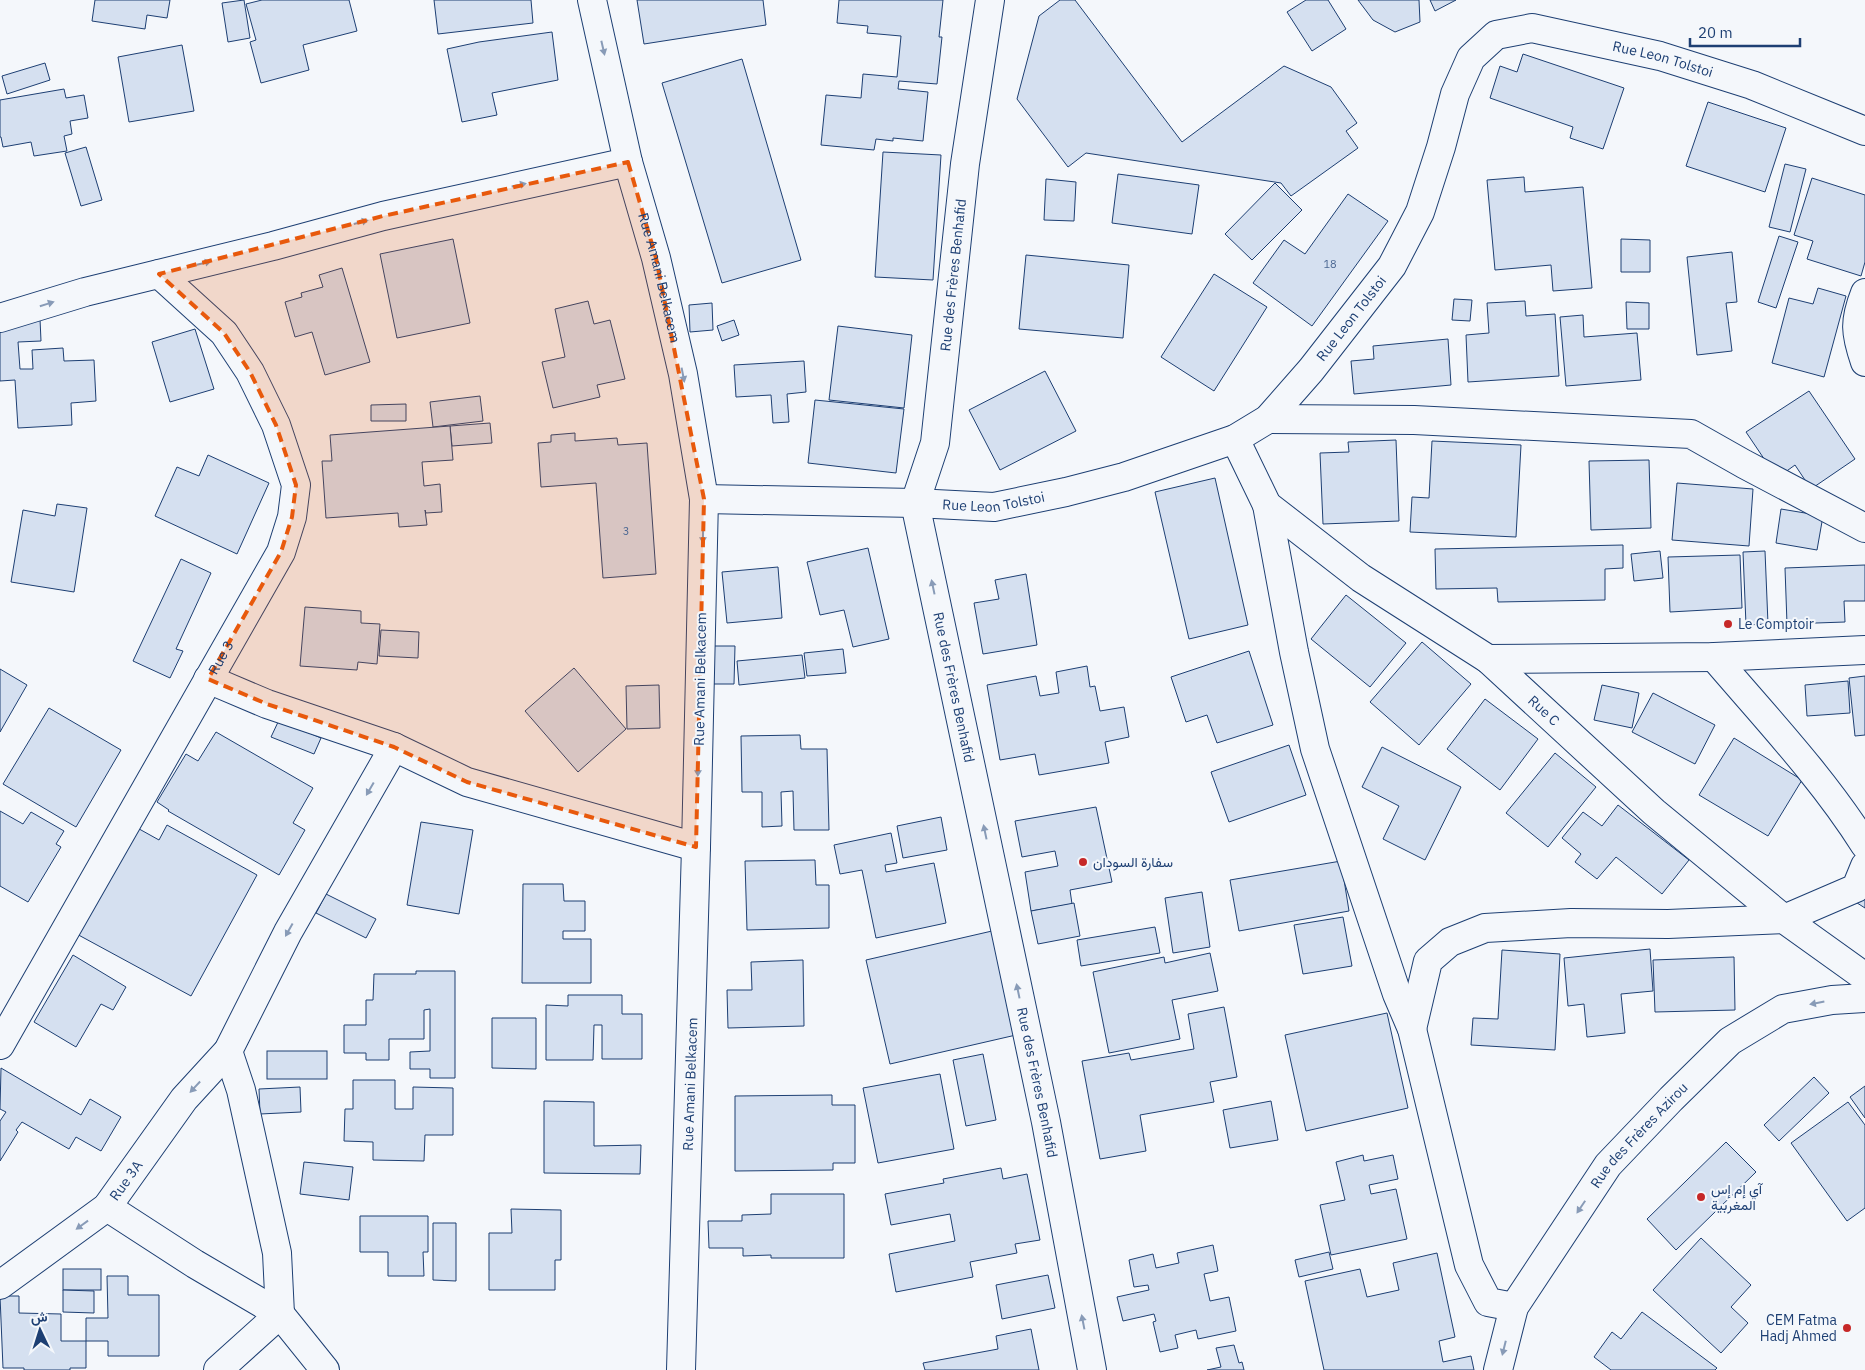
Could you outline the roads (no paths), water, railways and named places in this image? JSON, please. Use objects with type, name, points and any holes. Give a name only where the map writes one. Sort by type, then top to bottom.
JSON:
[{"type":"street","name":"Rue Amani Belkacem","points":[[592,0],[628,162],[656,258],[683,374],[704,499],[681,1370]]},
{"type":"street","name":"Rue des Frères Benhafid","points":[[990,0],[965,164],[935,443],[915,503],[1046,1122],[1092,1370]]},
{"type":"street","name":"Rue Leon Tolstoi","points":[[704,499],[915,503],[994,507],[1066,492],[1124,477],[1235,439],[1268,418],[1311,370],[1392,266],[1420,212],[1441,148],[1455,94],[1471,58],[1496,36],[1532,28],[1660,56],[1752,85],[1865,131]]},
{"type":"street","points":[[0,318],[85,292],[383,216],[628,162]]},
{"type":"street","name":"Rue 3","points":[[0,1045],[281,552],[292,517],[296,485],[276,425],[250,372],[224,333],[159,274]]},
{"type":"street","points":[[1865,293],[1858,313],[1858,340],[1865,362]]},
{"type":"street","points":[[1268,418],[1414,420],[1691,434],[1865,528]]},
{"type":"street","name":"Rue C","points":[[1235,439],[1268,505],[1361,578],[1488,659],[1654,812],[1784,919],[1865,977]]},
{"type":"street","points":[[1268,505],[1294,652],[1316,749],[1397,994],[1412,1029],[1469,1265],[1488,1302],[1514,1307]]},
{"type":"street","points":[[1488,659],[1714,657],[1865,650]]},
{"type":"street","points":[[1714,657],[1810,770],[1847,817],[1865,845]]},
{"type":"street","points":[[208,679],[267,704],[394,747],[467,782],[696,847]]},
{"type":"street","name":"Rue 3A","points":[[0,1284],[107,1206],[184,1098],[228,1052],[288,932],[394,747]]},
{"type":"street","points":[[1412,1029],[1428,962],[1450,942],[1485,928],[1570,923],[1668,924],[1784,919],[1856,888],[1865,866]]},
{"type":"street","name":"Rue des Frères Azirou","points":[[1498,1370],[1514,1307],[1608,1165],[1730,1040],[1783,1009],[1832,1000],[1865,998]]},
{"type":"street","points":[[228,1052],[241,1090],[277,1253],[280,1314]]},
{"type":"street","points":[[107,1206],[195,1264],[280,1314],[325,1370]]},
{"type":"street","points":[[218,1370],[280,1314]]},
{"type":"place","name":"Le Comptoir","points":[[1728,624]]},
{"type":"place","name":"سفارة السودان","points":[[1083,862]]},
{"type":"place","name":"آي إم إس المغربية","points":[[1701,1197]]},
{"type":"place","name":"CEM Fatma Hadj Ahmed","points":[[1847,1328]]}]
